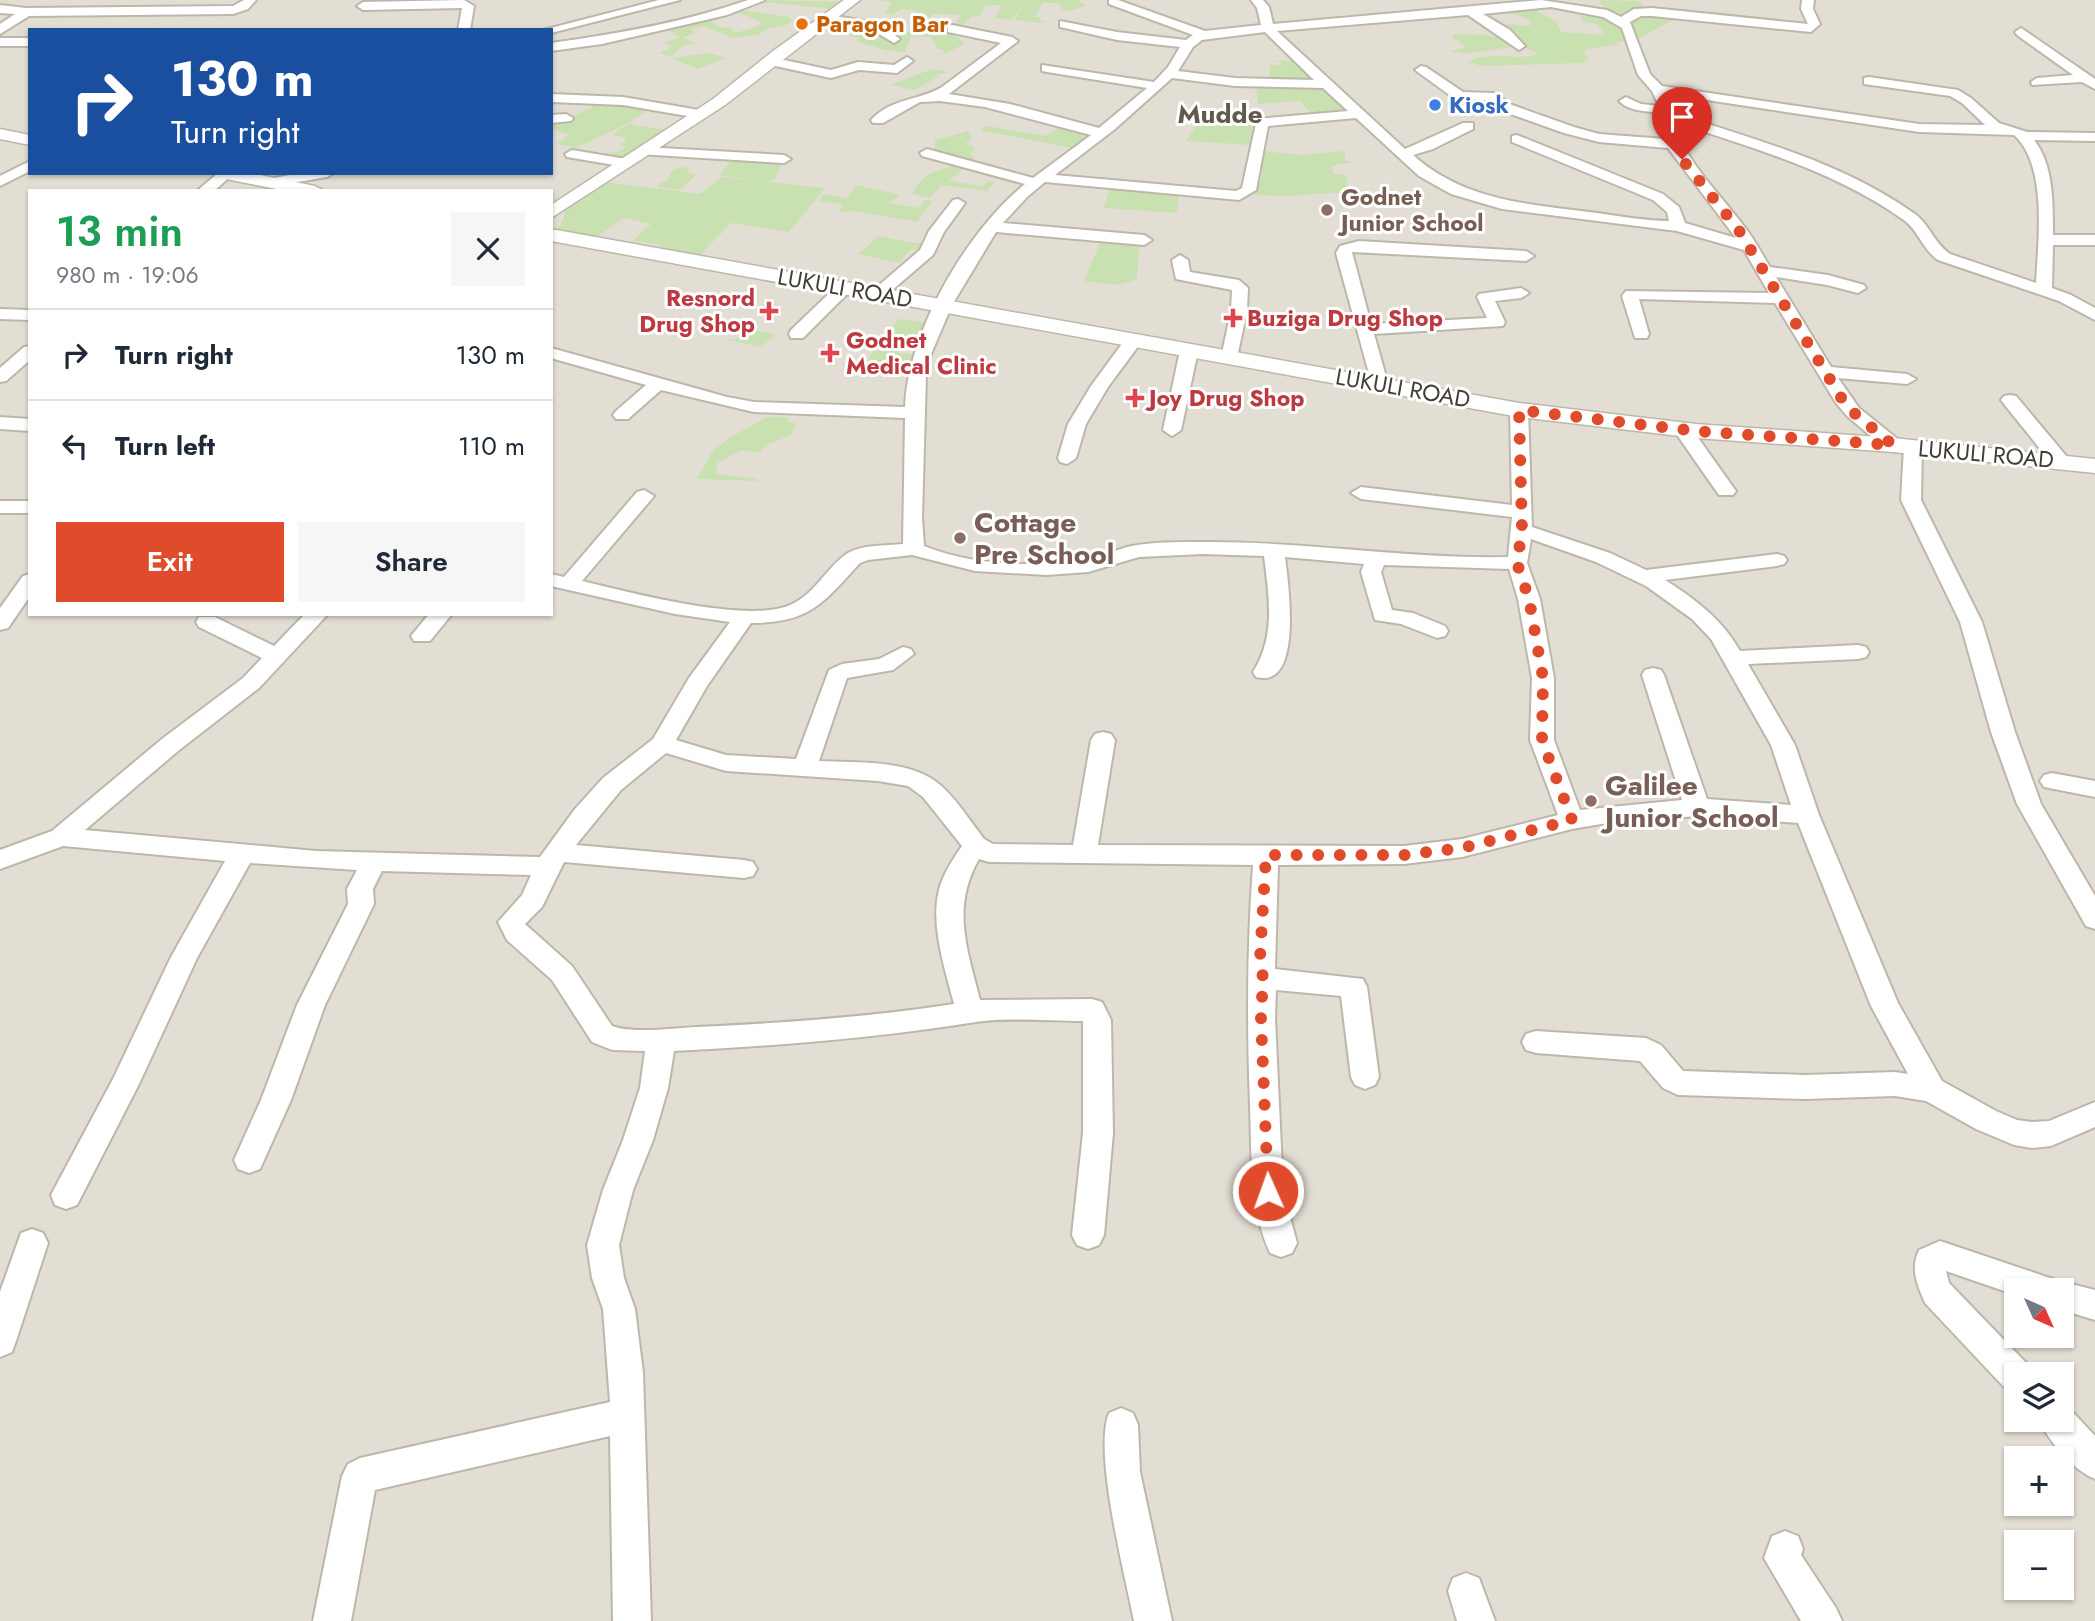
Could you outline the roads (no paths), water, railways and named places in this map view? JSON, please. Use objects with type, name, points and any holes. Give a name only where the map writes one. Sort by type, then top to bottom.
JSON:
[{"type":"street","points":[[0,9],[26,12],[233,10],[244,7],[250,0]]},
{"type":"street","points":[[553,29],[674,0]]},
{"type":"street","points":[[553,47],[602,40],[727,11],[759,0]]},
{"type":"street","points":[[553,212],[699,114],[853,0]]},
{"type":"street","points":[[1257,0],[1263,7],[1268,28],[1324,84],[1437,182],[1479,200],[1678,226],[1750,247]]},
{"type":"street","points":[[1622,22],[1643,11],[1811,28],[1814,24],[1807,9],[1808,0]]},
{"type":"street","points":[[363,6],[466,2],[464,28]]},
{"type":"street","points":[[1113,2],[1204,35]]},
{"type":"street","points":[[915,549],[912,536],[915,464],[913,413],[922,351],[944,306],[992,227],[1020,195],[1156,86],[1169,74],[1196,38],[1364,19],[1474,13],[1549,2],[1607,14],[1630,29],[1644,75],[1658,89],[1674,115],[1670,130],[1673,144],[1750,247],[1825,372],[1853,412],[1903,446],[1911,500],[1971,622],[2003,732],[2029,804],[2095,919]]},
{"type":"street","points":[[0,30],[26,12]]},
{"type":"street","points":[[1474,13],[1506,33],[1519,46]]},
{"type":"street","points":[[829,19],[874,26],[894,39]]},
{"type":"street","points":[[1064,24],[1117,36],[1190,44]]},
{"type":"street","points":[[936,96],[959,82],[982,61],[1012,41],[952,29]]},
{"type":"street","points":[[2021,32],[2089,81]]},
{"type":"street","points":[[0,42],[28,42]]},
{"type":"street","points":[[770,61],[831,74],[858,65],[897,69],[907,61]]},
{"type":"street","points":[[801,68],[826,61]]},
{"type":"street","points":[[1047,68],[1156,86]]},
{"type":"street","points":[[1421,70],[1463,97],[1488,96],[1507,108],[1569,130],[1600,138],[1673,144]]},
{"type":"street","points":[[1169,74],[1253,83],[1324,84]]},
{"type":"street","points":[[2034,79],[2089,81]]},
{"type":"street","points":[[1869,81],[1939,90],[1962,96],[2000,129]]},
{"type":"street","points":[[1658,89],[1919,128],[2000,129],[2018,132],[2024,136],[2041,170],[2046,200],[2044,291]]},
{"type":"street","points":[[878,120],[910,101],[936,96],[994,105],[1100,133]]},
{"type":"street","points":[[553,98],[623,101],[699,114]]},
{"type":"street","points":[[1629,107],[1674,115],[1833,172],[1867,188],[1913,219],[1935,251],[1944,257],[2044,291],[2083,306],[2095,315]]},
{"type":"street","points":[[927,153],[1040,181],[1239,196],[1249,190],[1262,122],[1357,114]]},
{"type":"street","points":[[553,119],[566,118]]},
{"type":"street","points":[[1403,154],[1428,146],[1468,126]]},
{"type":"street","points":[[0,134],[28,140]]},
{"type":"street","points":[[2024,136],[2095,137]]},
{"type":"street","points":[[1517,139],[1658,197],[1674,210],[1678,226]]},
{"type":"street","points":[[643,151],[784,159]]},
{"type":"street","points":[[572,154],[626,163]]},
{"type":"street","points":[[0,182],[28,166]]},
{"type":"street","points":[[207,189],[231,175]]},
{"type":"street","points":[[238,175],[306,189]]},
{"type":"street","points":[[274,182],[315,175]]},
{"type":"street","points":[[1867,188],[1882,181]]},
{"type":"street","points":[[877,295],[927,252],[937,231],[958,203]]},
{"type":"street","points":[[992,227],[1144,240]]},
{"type":"street","name":"LUKULI ROAD","points":[[553,235],[1519,410],[1682,429],[1903,446],[2095,466]]},
{"type":"street","points":[[2045,240],[2095,240]]},
{"type":"street","points":[[1378,384],[1344,253],[1349,247],[1526,256]]},
{"type":"street","points":[[1180,260],[1182,276],[1233,283],[1240,288],[1240,311],[1230,358]]},
{"type":"street","points":[[1765,271],[1828,280],[1858,288]]},
{"type":"street","points":[[797,334],[843,289]]},
{"type":"street","points":[[1364,330],[1497,322],[1485,297],[1521,293]]},
{"type":"street","points":[[1641,334],[1630,296],[1632,294],[1783,298]]},
{"type":"street","points":[[0,314],[28,316]]},
{"type":"street","points":[[1067,458],[1077,424],[1100,386],[1133,341]]},
{"type":"street","points":[[1172,430],[1189,351]]},
{"type":"street","points":[[0,377],[28,353]]},
{"type":"street","points":[[553,354],[725,402],[754,407],[913,413]]},
{"type":"street","points":[[1825,372],[1907,379]]},
{"type":"street","points":[[622,415],[657,383]]},
{"type":"street","points":[[2010,400],[2060,461]]},
{"type":"street","points":[[1519,410],[1522,521],[1517,563],[1529,599],[1543,678],[1542,740],[1572,820]]},
{"type":"street","points":[[0,422],[28,425]]},
{"type":"street","points":[[1682,429],[1726,491]]},
{"type":"street","points":[[1361,493],[1522,521],[1645,576],[1678,596],[1708,621],[1735,658],[1783,745],[1807,815],[1885,1006],[1932,1090]]},
{"type":"street","points":[[560,582],[644,496]]},
{"type":"street","points":[[0,507],[28,507]]},
{"type":"street","points":[[560,582],[744,618],[777,617],[801,608],[853,559],[863,554],[915,549],[934,558],[958,562],[1044,568],[1092,565],[1127,553],[1171,549],[1274,550],[1410,563],[1517,563]]},
{"type":"street","points":[[1264,672],[1274,664],[1279,636],[1274,550]]},
{"type":"street","points":[[1376,560],[1371,572],[1383,615],[1405,618],[1437,631]]},
{"type":"street","points":[[1645,576],[1777,560]]},
{"type":"street","points":[[0,623],[28,583]]},
{"type":"street","points":[[0,860],[61,837],[170,745],[251,683],[315,616]]},
{"type":"street","points":[[422,636],[439,616]]},
{"type":"street","points":[[744,618],[697,684],[662,744],[612,784],[584,815],[552,859],[533,900],[511,922],[512,928],[562,973],[602,1034],[612,1039],[661,1040],[776,1035],[896,1024],[970,1013],[1087,1009],[1097,1015],[1098,1133],[1088,1235]]},
{"type":"street","points":[[207,622],[276,656]]},
{"type":"street","points":[[1735,658],[1858,652]]},
{"type":"street","points":[[806,767],[837,675],[842,671],[885,665],[904,654]]},
{"type":"street","points":[[1653,675],[1697,807]]},
{"type":"street","points":[[1084,856],[1103,740]]},
{"type":"street","points":[[662,744],[726,763],[878,773],[920,781],[932,791],[975,845],[989,853],[1084,856],[1404,855],[1462,848],[1572,820],[1697,807],[1807,815]]},
{"type":"street","points":[[2052,781],[2095,789]]},
{"type":"street","points":[[61,837],[242,854],[373,862],[552,859],[744,869]]},
{"type":"street","points":[[970,1013],[956,957],[950,904],[951,890],[975,845]]},
{"type":"street","points":[[66,1195],[125,1084],[184,957],[242,854]]},
{"type":"street","points":[[1266,855],[1260,958],[1263,978],[1261,1018],[1268,1191],[1281,1243]]},
{"type":"street","points":[[249,1160],[276,1100],[312,1005],[361,904],[360,889],[373,862]]},
{"type":"street","points":[[1263,978],[1353,987],[1365,1077]]},
{"type":"street","points":[[632,1621],[626,1373],[619,1309],[608,1278],[603,1245],[618,1190],[638,1140],[654,1088],[661,1040]]},
{"type":"street","points":[[1536,1042],[1646,1050],[1658,1059],[1668,1077],[1678,1083],[1805,1087],[1895,1084],[1932,1090],[1986,1120],[2014,1132],[2032,1135],[2052,1133],[2095,1114]]},
{"type":"street","points":[[0,1341],[32,1243]]},
{"type":"street","points":[[2004,1363],[1936,1292],[1930,1274],[1930,1260],[1940,1255],[2010,1278]]},
{"type":"street","points":[[2074,1299],[2095,1305]]},
{"type":"street","points":[[332,1621],[360,1476],[626,1415]]},
{"type":"street","points":[[1121,1425],[1123,1472],[1153,1621]]},
{"type":"street","points":[[2068,1432],[2095,1462]]},
{"type":"street","points":[[1785,1549],[1782,1558],[1823,1621]]},
{"type":"place","name":"Paragon Bar","points":[[802,24]]},
{"type":"place","name":"Kiosk","points":[[1435,105]]},
{"type":"place","name":"Godnet Junior School","points":[[1327,210]]},
{"type":"place","name":"Resnord Drug Shop","points":[[769,311]]},
{"type":"place","name":"Buziga Drug Shop","points":[[1233,318]]},
{"type":"place","name":"Godnet Medical Clinic","points":[[830,353]]},
{"type":"place","name":"Joy Drug Shop","points":[[1135,398]]},
{"type":"place","name":"Cottage Pre School","points":[[960,538]]},
{"type":"place","name":"Galilee Junior School","points":[[1591,801]]},
{"type":"district","name":"Mudde","points":[[1220,114]]}]
